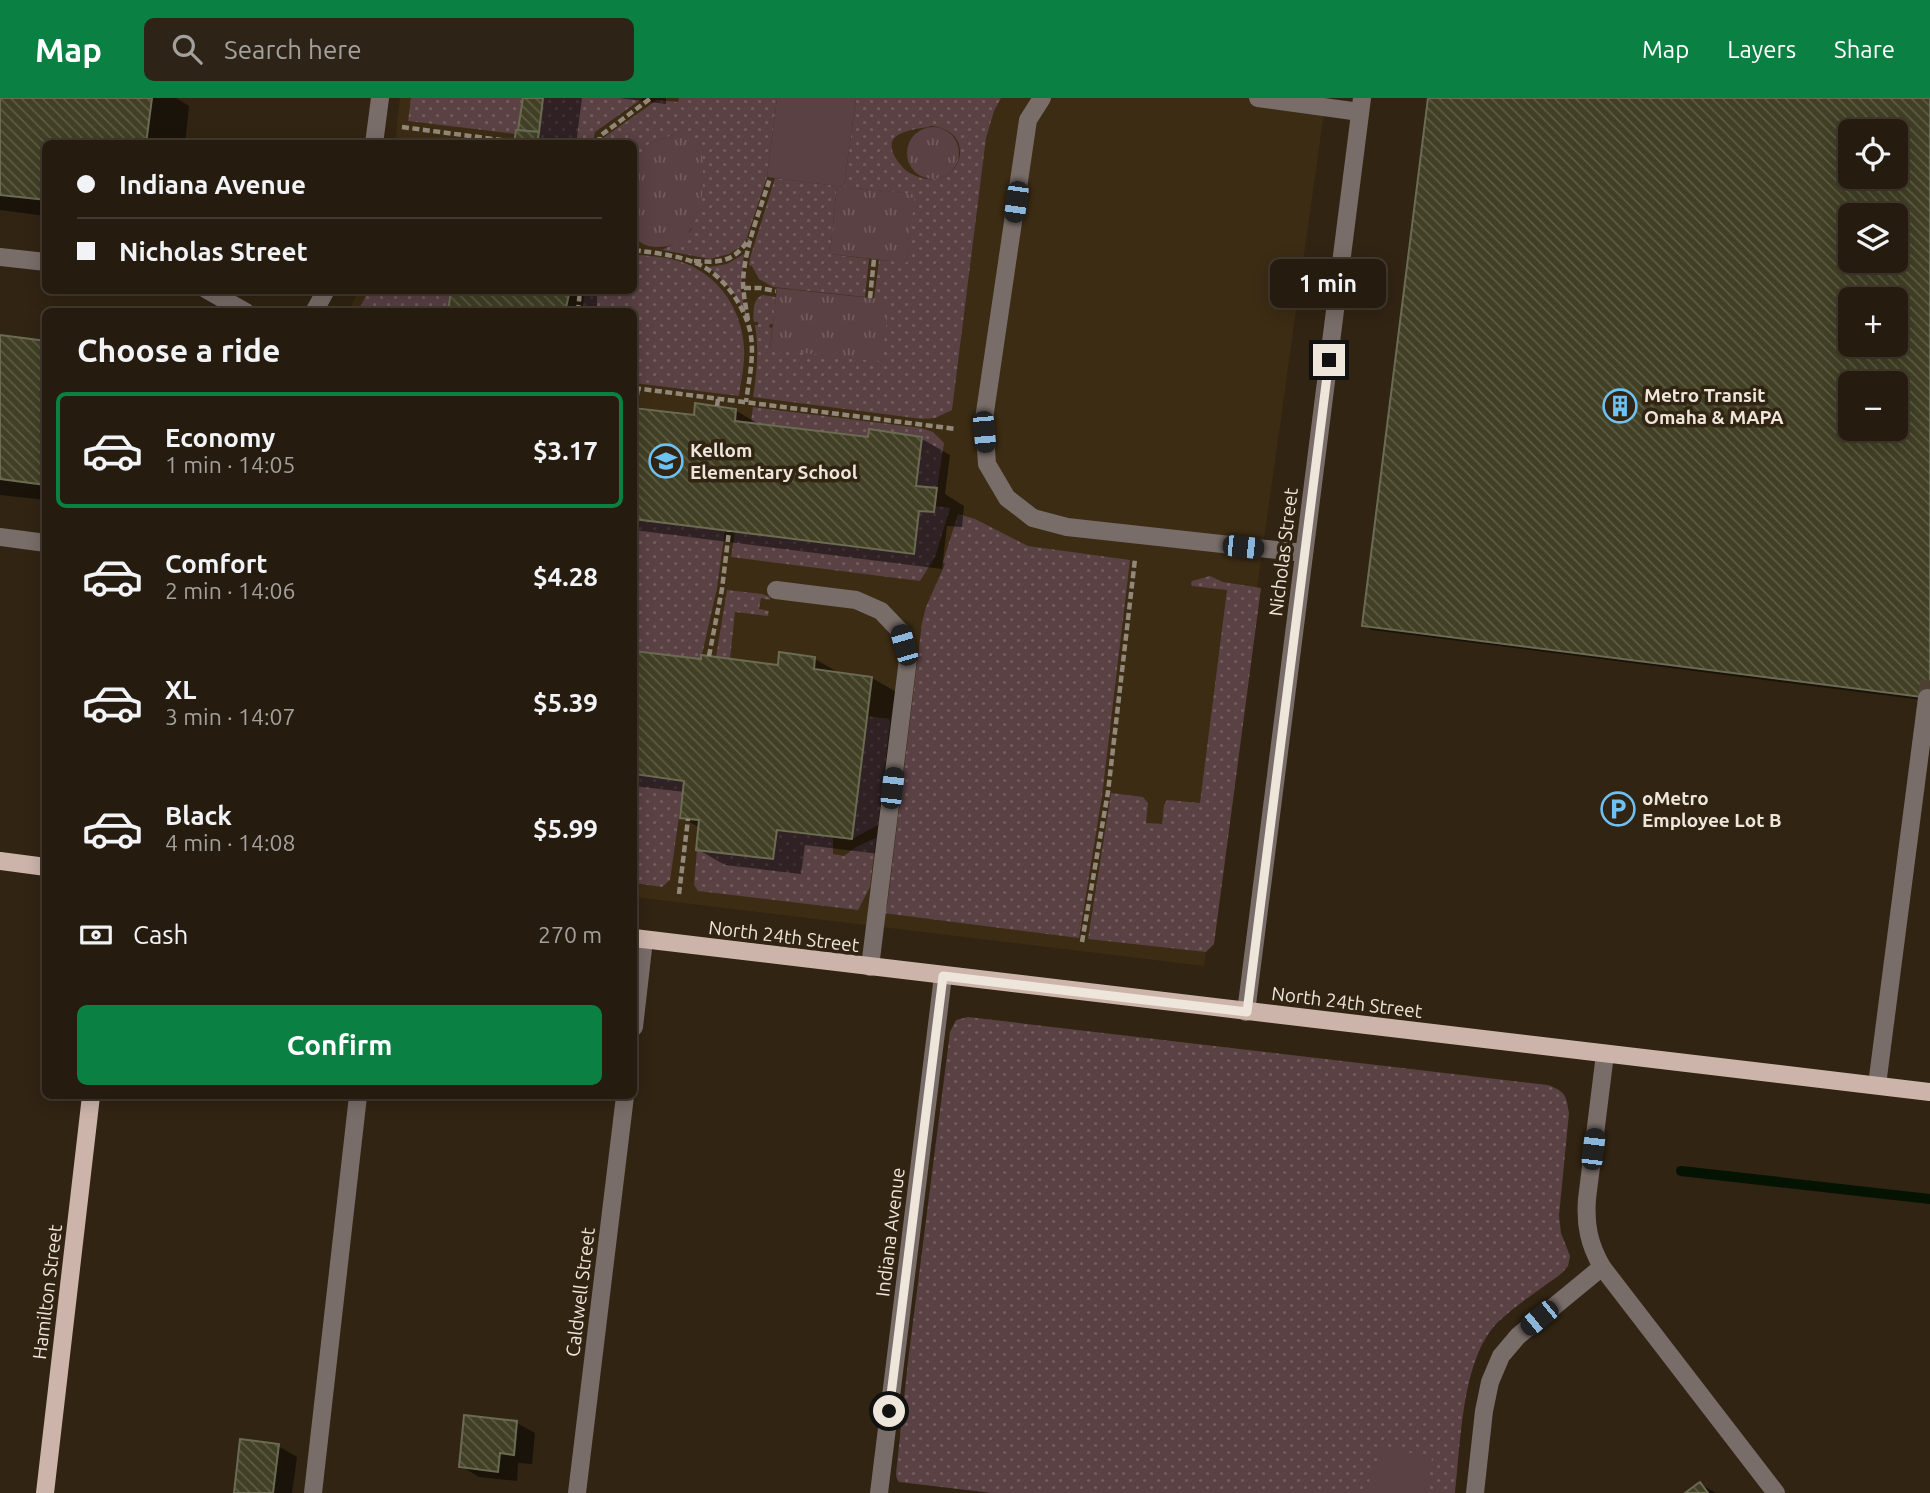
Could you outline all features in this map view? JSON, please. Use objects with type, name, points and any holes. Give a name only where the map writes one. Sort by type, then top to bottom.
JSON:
[{"type":"main road","points":[[0,861],[42,866]]},
{"type":"main road","name":"North 24th Street","points":[[639,939],[1930,1092]]},
{"type":"main road","name":"Hamilton Street","points":[[45,1493],[91,1099]]},
{"type":"street","points":[[375,140],[380,98]]},
{"type":"street","points":[[1042,98],[1028,120],[984,419],[987,464],[1007,498],[1033,518],[1067,527],[1304,554]]},
{"type":"street","points":[[1258,98],[1361,105]]},
{"type":"street","name":"Nicholas Street","points":[[1247,1012],[1361,105]]},
{"type":"street","points":[[0,257],[42,262]]},
{"type":"street","points":[[214,294],[239,308]]},
{"type":"street","points":[[0,537],[42,542]]},
{"type":"street","points":[[776,590],[856,600],[881,611],[900,631],[908,659],[870,967]]},
{"type":"street","points":[[1877,1085],[1925,765],[1927,698]]},
{"type":"street","points":[[637,974],[639,939]]},
{"type":"street","name":"Indiana Avenue","points":[[879,1493],[943,976]]},
{"type":"street","points":[[1605,1054],[1587,1199],[1586,1222],[1591,1245],[1602,1267],[1776,1493]]},
{"type":"street","points":[[313,1493],[358,1099]]},
{"type":"street","name":"Caldwell Street","points":[[577,1493],[625,1099]]},
{"type":"street","points":[[1475,1493],[1484,1411],[1490,1382],[1501,1356],[1518,1336],[1602,1267]]},
{"type":"path","points":[[600,140],[600,136],[651,98]]},
{"type":"path","points":[[401,127],[500,140]]},
{"type":"path","points":[[746,402],[751,364],[744,288],[747,258],[771,178]]},
{"type":"path","points":[[637,251],[714,262],[728,259],[740,252],[752,235]]},
{"type":"path","points":[[870,298],[874,259]]},
{"type":"path","points":[[689,260],[701,265],[729,289],[740,306],[749,330]]},
{"type":"path","points":[[744,288],[776,292]]},
{"type":"path","points":[[637,388],[956,429]]},
{"type":"path","points":[[717,406],[718,399]]},
{"type":"path","points":[[709,656],[722,589],[729,531]]},
{"type":"path","points":[[1083,942],[1108,792],[1136,556]]},
{"type":"path","points":[[679,894],[688,819]]},
{"type":"shaded area","points":[[400,98],[1326,98],[1204,966],[637,897],[637,308],[350,308],[357,294],[637,294],[637,140],[395,140]]},
{"type":"green space","points":[[411,98],[523,98],[516,134],[408,121]]},
{"type":"green space","points":[[543,98],[643,98],[595,132],[594,140],[538,138]]},
{"type":"green space","points":[[679,98],[777,98],[767,177],[746,240],[729,254],[710,259],[662,250],[691,230],[703,181],[700,146],[676,134],[650,143],[637,160],[637,140],[603,140],[657,100],[678,102]]},
{"type":"green space","points":[[777,98],[856,98],[844,187],[767,177]]},
{"type":"green space","points":[[856,98],[1001,98],[986,138],[952,410],[935,418],[922,419],[753,397],[757,361],[755,325],[758,325],[758,322],[754,322],[754,311],[759,297],[776,297],[773,324],[769,327],[772,328],[770,349],[889,301],[874,299],[879,260],[907,262],[914,194],[844,187]],"holes":[[[932,126],[948,131],[957,140],[960,151],[952,172],[941,178],[927,179],[910,173],[895,157],[892,141],[902,133]]]},
{"type":"green space","points":[[933,127],[952,134],[959,153],[952,172],[933,179],[914,172],[907,153],[914,134]]},
{"type":"green space","points":[[676,134],[687,136],[697,141],[703,160],[702,197],[695,221],[681,240],[658,247],[648,246],[637,239],[637,158],[650,143]]},
{"type":"green space","points":[[775,178],[837,186],[830,254],[869,259],[865,297],[773,287],[759,279],[749,265],[750,258]]},
{"type":"green space","points":[[837,186],[915,194],[907,263],[830,254]]},
{"type":"green space","points":[[637,254],[666,258],[700,271],[722,291],[738,317],[744,348],[739,396],[637,383],[637,308],[582,308],[585,294],[637,294]]},
{"type":"green space","points":[[744,254],[741,291],[746,314],[732,290],[709,267],[727,264]]},
{"type":"green space","points":[[777,288],[889,300],[882,362],[770,349]]},
{"type":"green space","points":[[367,294],[451,294],[448,308],[360,308]]},
{"type":"green space","points":[[753,407],[921,428],[933,432],[944,443],[937,488],[916,486],[922,437],[869,430],[868,437],[751,423]]},
{"type":"green space","points":[[935,506],[950,508],[935,557],[920,581],[731,557],[735,532],[914,554],[919,511],[934,512]]},
{"type":"green space","points":[[958,514],[975,519],[1028,546],[1130,560],[1102,796],[1079,938],[883,913],[887,907],[922,623],[945,564],[943,562]]},
{"type":"green space","points":[[637,519],[725,530],[717,588],[701,659],[637,651]]},
{"type":"green space","points":[[1210,576],[1223,582],[1261,588],[1214,944],[1206,952],[1088,939],[1111,793],[1143,797],[1148,803],[1146,823],[1162,824],[1167,800],[1200,803],[1227,590],[1191,584],[1192,581]]},
{"type":"green space","points":[[727,590],[770,597],[770,600],[761,598],[759,609],[769,611],[768,616],[735,612],[730,659],[716,657]]},
{"type":"green space","points":[[867,716],[889,719],[890,722],[878,825],[848,841]]},
{"type":"green space","points":[[637,774],[684,781],[670,880],[662,887],[637,883]]},
{"type":"green space","points":[[777,830],[833,837],[833,854],[844,856],[876,838],[870,887],[858,910],[698,891],[694,885],[697,850],[773,859]]},
{"type":"green space","points":[[968,1017],[1548,1085],[1562,1092],[1569,1113],[1559,1216],[1561,1233],[1570,1256],[1568,1266],[1505,1315],[1486,1338],[1477,1357],[1465,1403],[1455,1493],[992,1493],[899,1482],[896,1474],[908,1361],[950,1032],[956,1020]]},
{"type":"green space","points":[[1382,1448],[1432,1457],[1426,1493],[1376,1493],[1368,1489],[1371,1472],[1378,1472]]},
{"type":"building","points":[[0,98],[152,98],[147,140],[42,140],[42,200],[0,195]]},
{"type":"building","points":[[523,98],[543,98],[539,132],[518,130]]},
{"type":"building","name":"Metro Transit Omaha & MAPA","points":[[1428,98],[1930,98],[1930,698],[1362,626]]},
{"type":"building","points":[[516,130],[539,132],[538,140],[515,140]]},
{"type":"building","points":[[450,294],[569,294],[566,308],[449,308]]},
{"type":"building","points":[[0,335],[42,340],[42,484],[0,479]]},
{"type":"building","points":[[695,403],[736,409],[735,421],[868,437],[869,429],[922,437],[916,486],[937,488],[934,512],[919,511],[914,554],[637,519],[637,408],[694,415]]},
{"type":"building","points":[[637,651],[701,659],[701,655],[778,665],[779,652],[815,657],[814,669],[872,677],[852,839],[777,830],[773,859],[696,850],[699,820],[680,818],[684,781],[637,774]]},
{"type":"building","points":[[464,1415],[517,1421],[514,1455],[500,1453],[498,1472],[459,1467]]},
{"type":"building","points":[[240,1439],[279,1444],[273,1493],[234,1493]]},
{"type":"building","points":[[1700,1482],[1708,1493],[1685,1493],[1697,1484]]},
{"type":"waterway","points":[[1681,1171],[1930,1199]]},
{"type":"tunnel","points":[[1927,698],[1930,676]]},
{"type":"place","name":"Metro Transit Omaha & MAPA","points":[[1620,406]]},
{"type":"place","name":"Kellom Elementary School","points":[[666,461]]},
{"type":"place","name":"oMetro Employee Lot B","points":[[1618,809]]},
{"type":"route","points":[[889,1411],[943,976],[1247,1012],[1329,360]]}]
